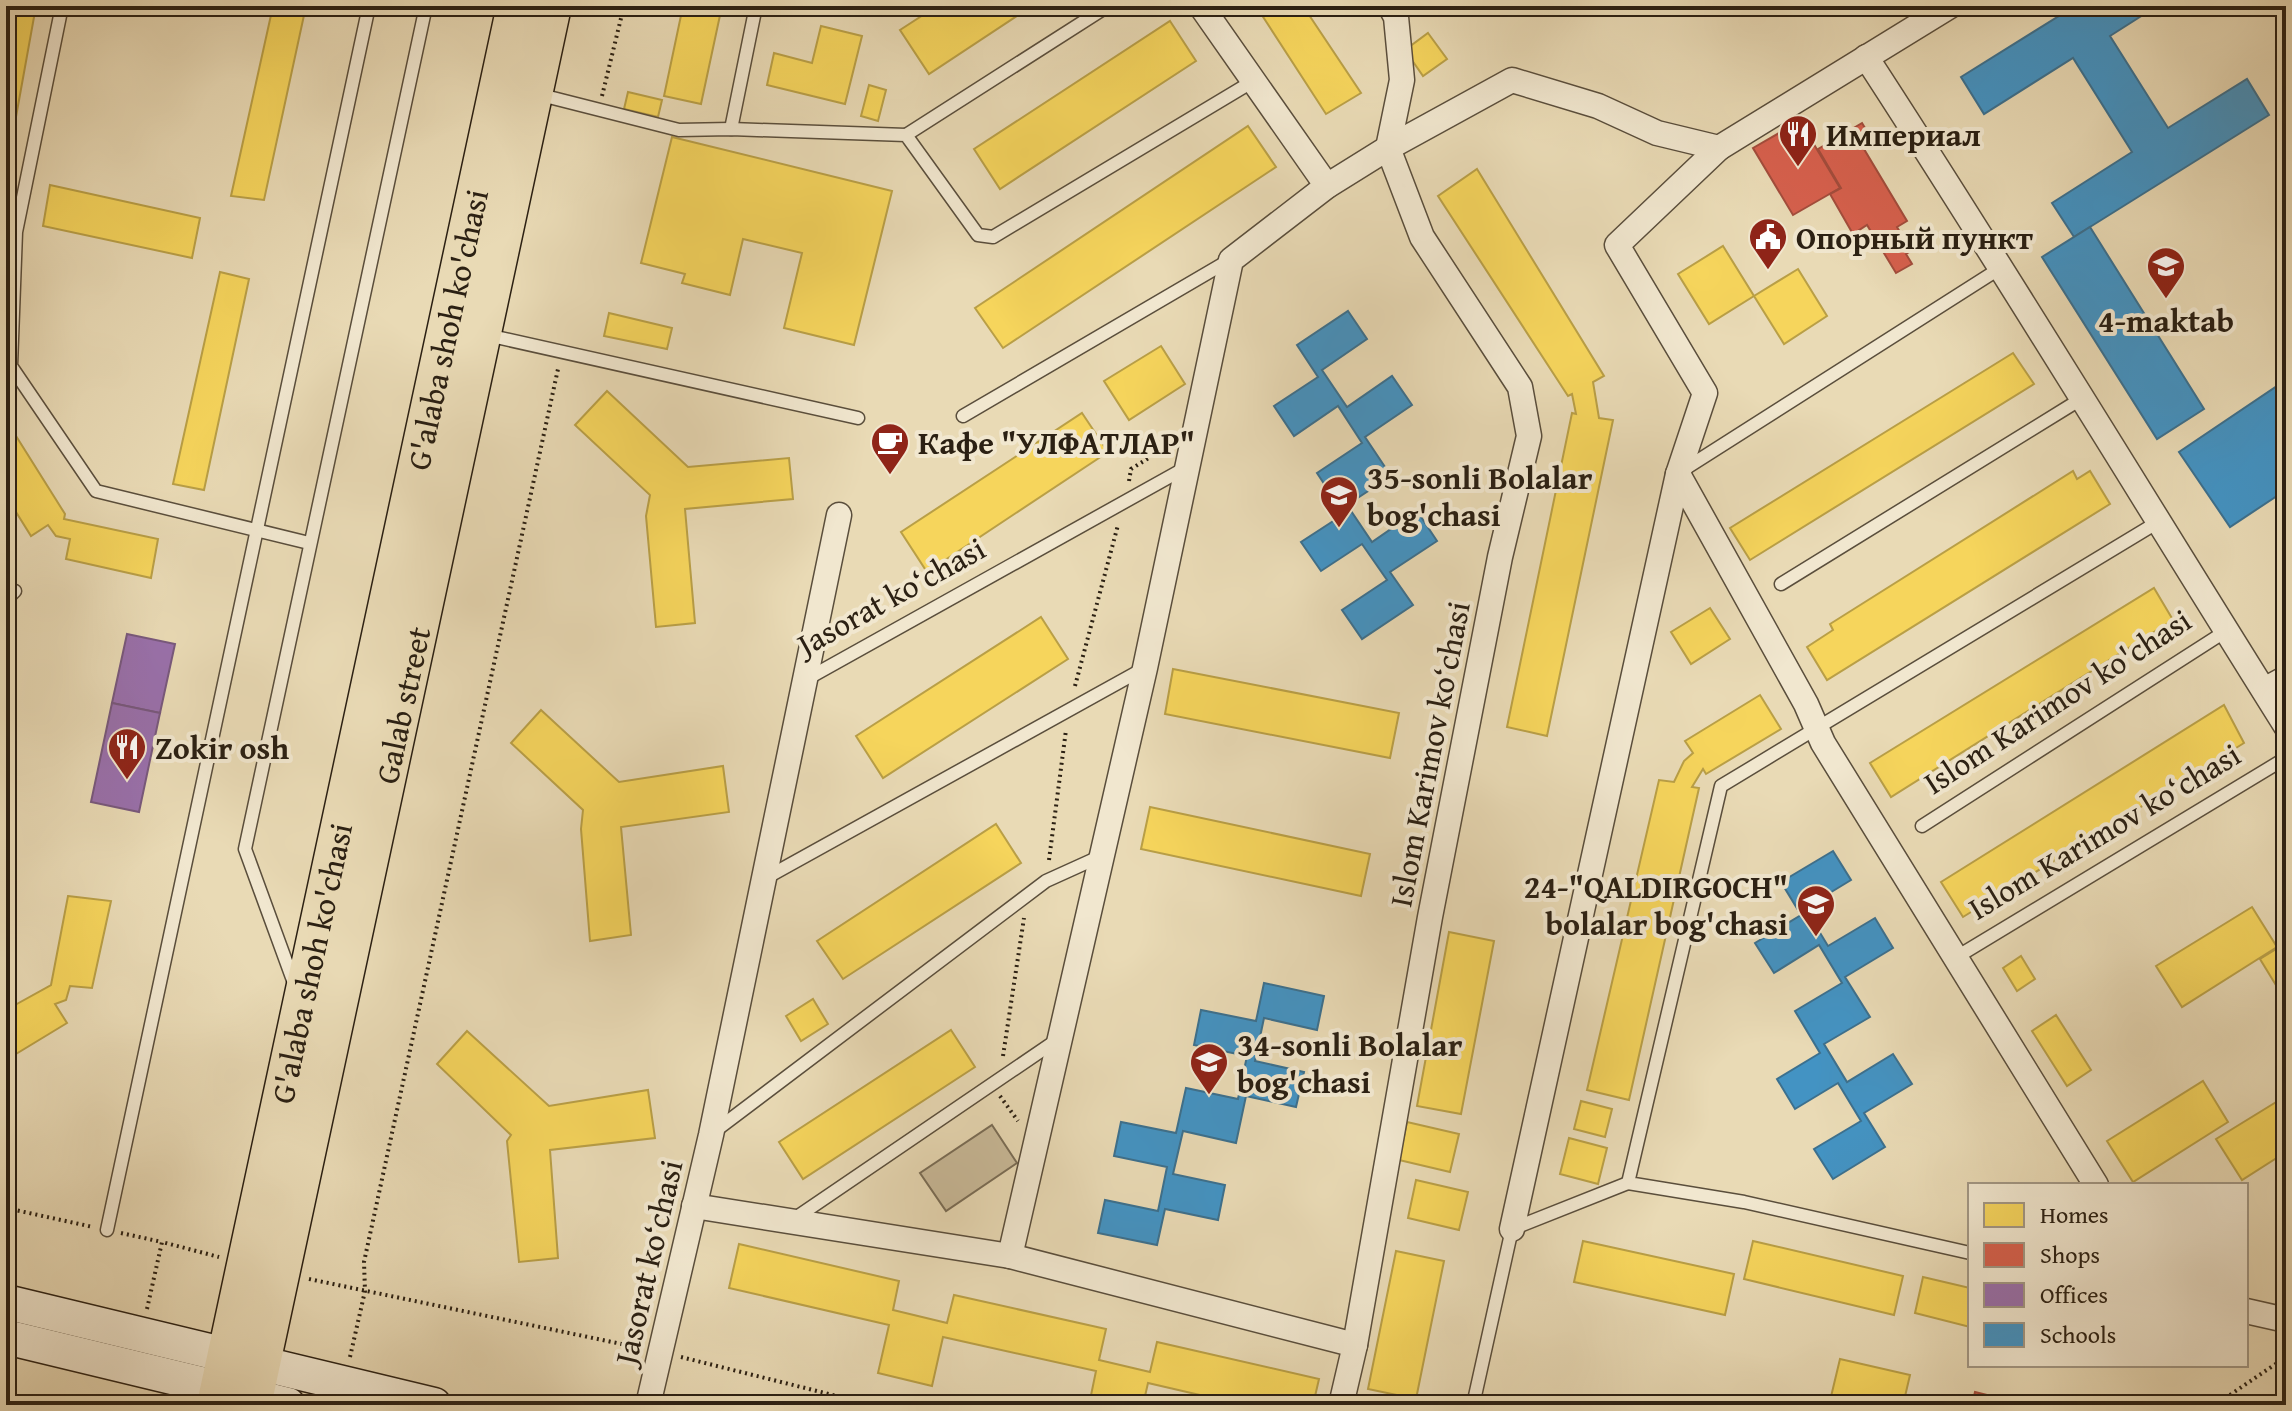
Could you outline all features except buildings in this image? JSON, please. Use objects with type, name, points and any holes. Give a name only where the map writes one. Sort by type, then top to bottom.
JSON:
[{"type":"main road","name":"G'alaba shoh ko'chasi","points":[[265,1268],[302,1004],[516,6]]},
{"type":"main road","name":"Galab street","points":[[245,1389],[265,1268],[552,6]]},
{"type":"main road","points":[[6,1302],[141,1335],[245,1389]]},
{"type":"main road","points":[[6,1337],[245,1389],[434,1405]]},
{"type":"street","points":[[1201,6],[1327,186]]},
{"type":"street","points":[[1388,148],[1402,80],[1396,17],[1390,6]]},
{"type":"street","points":[[1512,1229],[1678,474],[1705,393],[1617,245],[1719,148],[1950,6]]},
{"type":"street","name":"Islom Karimov ko'chasi","points":[[1866,57],[2002,266],[2081,399],[2286,726]]},
{"type":"street","points":[[1010,1256],[1099,857],[1145,668],[1231,260],[1327,186],[1388,148],[1512,80],[1598,106],[1657,133],[1719,148]]},
{"type":"street","name":"Islom Karimov ko‘chasi","points":[[1341,1405],[1355,1345],[1430,917],[1500,557],[1529,436],[1520,387],[1422,237],[1388,148]]},
{"type":"street","points":[[1678,474],[1817,729],[2095,1183]]},
{"type":"street","points":[[802,682],[839,515]]},
{"type":"street","points":[[2264,690],[2286,678]]},
{"type":"street","name":"Jasorat ko‘chasi","points":[[648,1405],[711,1135],[802,682]]},
{"type":"street","points":[[694,1206],[1010,1256],[1355,1345]]},
{"type":"street","points":[[2248,1311],[2286,1320]]},
{"type":"lane","points":[[62,6],[16,232],[11,366],[96,491],[309,543]]},
{"type":"lane","points":[[107,1230],[369,6]]},
{"type":"lane","points":[[302,1004],[245,849],[426,6]]},
{"type":"lane","points":[[731,129],[756,6]]},
{"type":"lane","points":[[533,93],[679,130],[906,135],[1108,6]]},
{"type":"lane","points":[[906,135],[978,235],[993,237],[1255,80]]},
{"type":"lane","points":[[963,416],[1231,260]]},
{"type":"lane","points":[[1678,474],[2002,266]]},
{"type":"lane","points":[[480,333],[858,418]]},
{"type":"lane","points":[[1781,584],[2081,399]]},
{"type":"lane","name":"Jasorat ko‘chasi","points":[[802,682],[1189,466]]},
{"type":"lane","points":[[1628,1183],[1721,786],[2158,522]]},
{"type":"lane","name":"Islom Karimov ko'chasi","points":[[1922,826],[2226,631]]},
{"type":"lane","points":[[761,881],[1145,668]]},
{"type":"lane","name":"Islom Karimov ko‘chasi","points":[[1955,958],[2286,758]]},
{"type":"lane","name":"Jasorat ko‘chasi","points":[[711,1135],[1046,881],[1099,857]]},
{"type":"lane","points":[[791,1221],[1059,1038]]},
{"type":"lane","points":[[1473,1405],[1512,1229],[1628,1183],[1744,1202],[1968,1253]]},
{"type":"path","points":[[599,110],[624,6]]},
{"type":"path","points":[[350,1360],[365,1291],[364,1262],[562,352]]},
{"type":"path","points":[[1036,1146],[998,1093],[1025,912],[1046,881],[1068,712],[1131,469],[1197,428]]},
{"type":"path","points":[[6,1208],[365,1291],[658,1352],[873,1405]]},
{"type":"path","points":[[141,1335],[162,1242]]},
{"type":"path","points":[[2215,1405],[2286,1357]]},
{"type":"shaded area","points":[[992,1125],[1017,1163],[946,1211],[920,1173]]},
{"type":"place","name":"Империал","points":[[1798,168]]},
{"type":"place","name":"Опорный пункт","points":[[1768,271]]},
{"type":"place","name":"4-maktab","points":[[2166,300]]},
{"type":"place","name":"Кафе \"УЛФАТЛАР\"","points":[[890,476]]},
{"type":"place","name":"35-sonli Bolalar bog'chasi","points":[[1339,529]]},
{"type":"place","name":"Zokir osh","points":[[127,781]]},
{"type":"place","name":"24-\"QALDIRGOCH\" bolalar bog'chasi","points":[[1816,938]]},
{"type":"place","name":"34-sonli Bolalar bog'chasi","points":[[1209,1096]]}]
